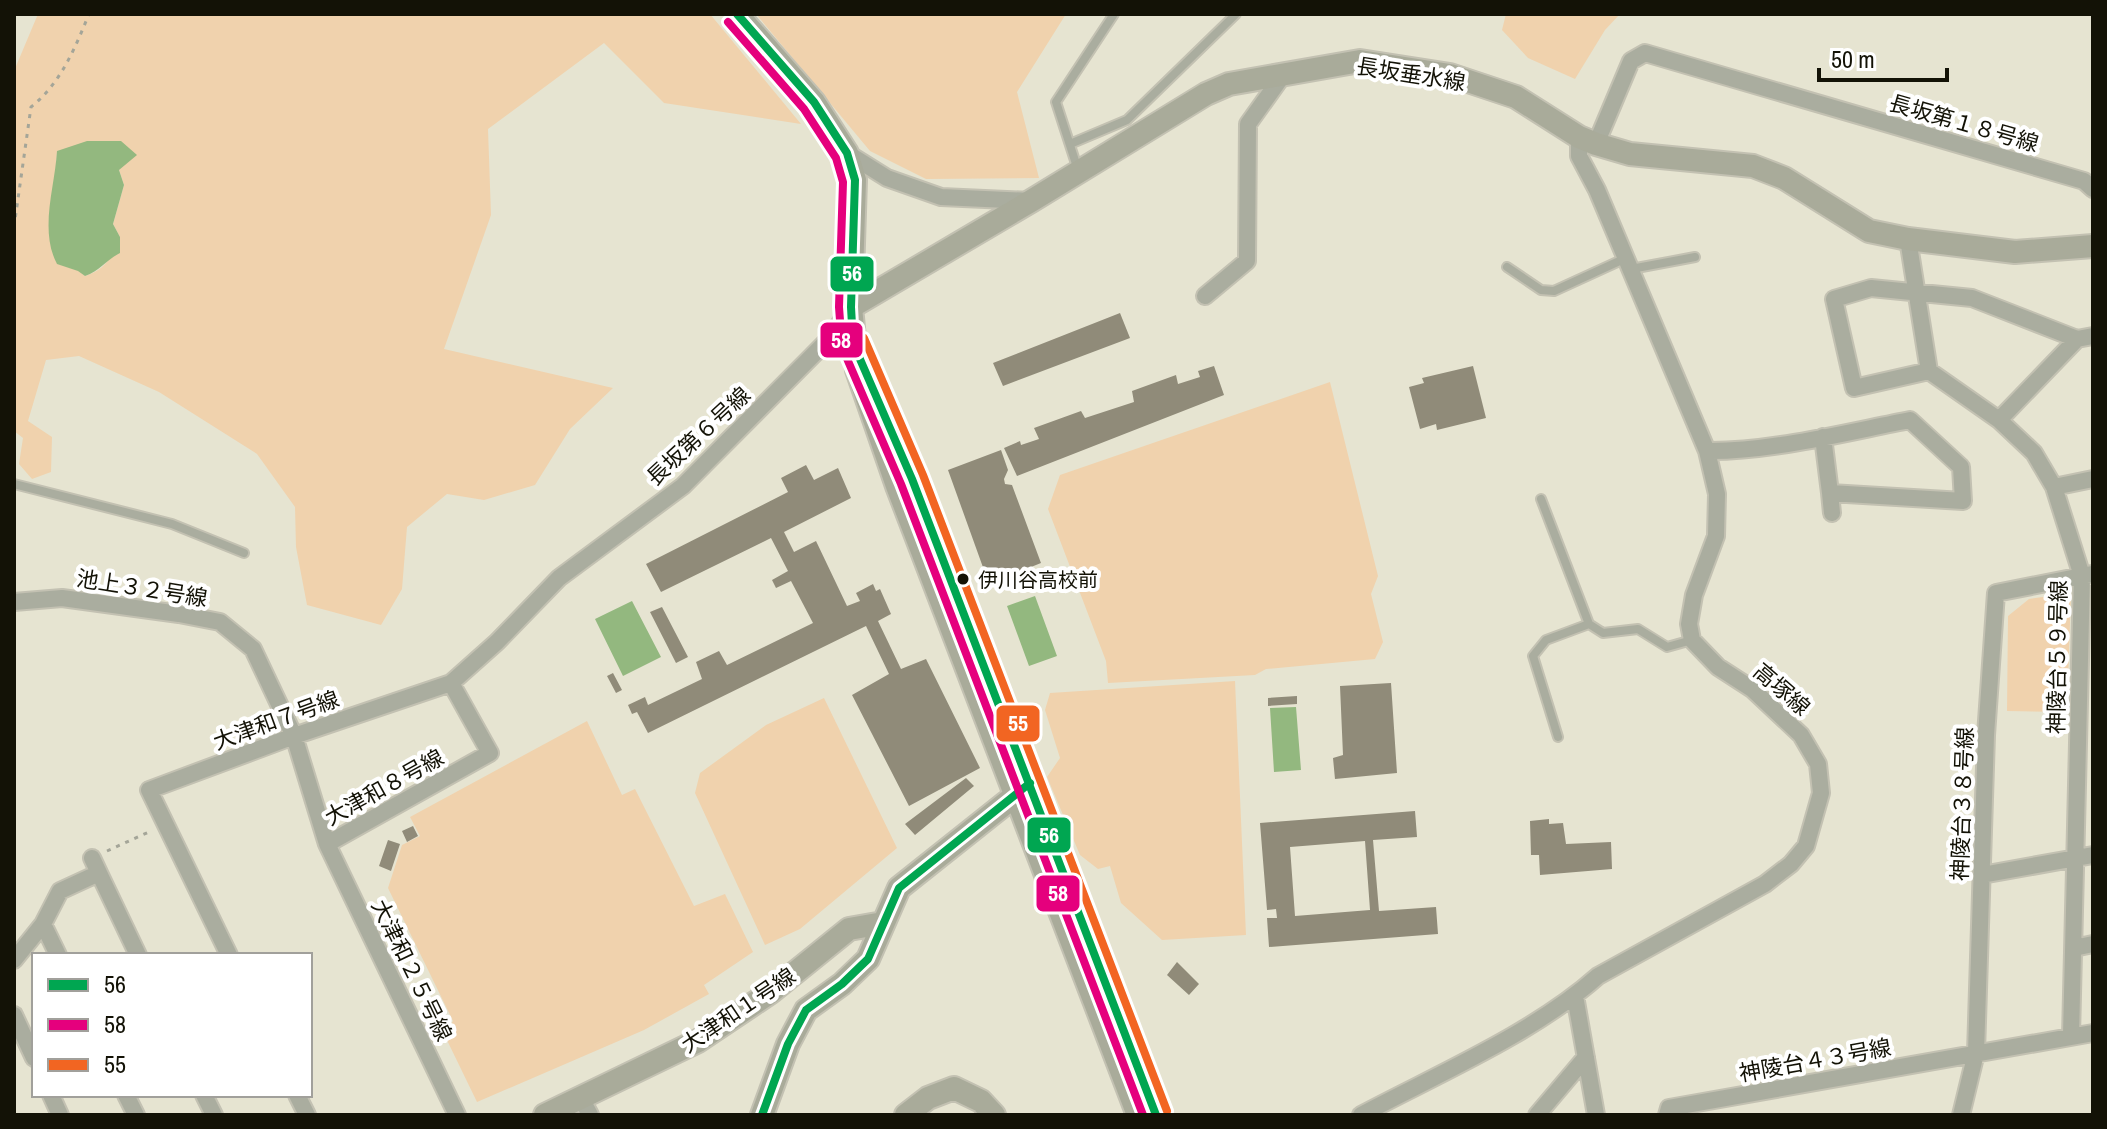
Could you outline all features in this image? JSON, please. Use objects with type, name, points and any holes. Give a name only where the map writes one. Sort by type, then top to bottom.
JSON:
[{"type":"main road","points":[[737,14],[814,102],[847,153],[855,180],[851,307],[857,370],[897,486],[1156,1115]]},
{"type":"main road","name":"長坂垂水線","points":[[851,307],[1206,94],[1229,84],[1360,61],[1450,75],[1516,97],[1588,141],[1630,154],[1753,166],[1784,178],[1869,231],[2015,252],[2093,246]]},
{"type":"main road","points":[[762,1115],[788,1044],[806,1010],[842,984],[868,959],[899,888],[1023,789]]},
{"type":"main road","points":[[1023,789],[1138,1115]]},
{"type":"main road","name":"大津和１号線","points":[[545,1115],[586,1106],[698,1041],[771,992],[849,929],[883,923]]},
{"type":"main road","points":[[906,1115],[928,1098],[954,1088],[981,1101],[994,1115]]},
{"type":"street","name":"長坂第１８号線","points":[[1588,141],[1631,61],[1645,53],[2084,181],[2093,189]]},
{"type":"street","points":[[1205,296],[1247,261],[1248,124],[1283,75]]},
{"type":"street","points":[[1588,141],[1579,156],[1629,263],[1707,451],[1717,494],[1716,536],[1694,595],[1689,624],[1692,640]]},
{"type":"street","points":[[847,153],[887,178],[941,197],[1031,201]]},
{"type":"street","points":[[1908,239],[1918,293],[1929,371],[1854,388],[1834,299],[1871,288],[1918,293],[1972,298],[2085,338],[1999,420]]},
{"type":"street","name":"長坂第６号線","points":[[559,578],[683,486],[830,338],[851,307]]},
{"type":"street","name":"神陵台５９号線","points":[[1929,371],[1999,420],[2034,453],[2054,487],[2088,575],[2085,769],[2076,858],[2071,1036]]},
{"type":"street","points":[[1707,451],[1823,437],[1910,420],[1961,467],[1963,501],[1830,493]]},
{"type":"street","points":[[1823,437],[1832,513]]},
{"type":"street","points":[[2054,487],[2093,479]]},
{"type":"street","name":"神陵台３８号線","points":[[1961,1115],[1976,1053],[1986,735],[1996,593],[2088,575]]},
{"type":"street","name":"大津和７号線","points":[[228,953],[149,790],[294,736],[451,683],[497,642],[559,578]]},
{"type":"street","name":"池上３２号線","points":[[14,602],[62,598],[220,622],[253,649],[294,736]]},
{"type":"street","name":"高塚線","points":[[1361,1115],[1493,1045],[1575,996],[1598,976],[1765,884],[1791,864],[1806,846],[1821,793],[1818,764],[1801,735],[1752,689],[1718,667],[1692,640]]},
{"type":"street","name":"大津和８号線","points":[[294,736],[327,844],[490,753],[451,683]]},
{"type":"street","name":"大津和２５号線","points":[[327,844],[457,1115]]},
{"type":"street","points":[[1982,875],[2093,855]]},
{"type":"street","points":[[14,960],[43,924],[60,891],[96,865],[137,953]]},
{"type":"street","points":[[43,924],[57,953]]},
{"type":"street","points":[[2074,948],[2093,944]]},
{"type":"street","points":[[1575,996],[1596,1115]]},
{"type":"street","points":[[14,1015],[32,1054]]},
{"type":"street","points":[[1976,1053],[2093,1033]]},
{"type":"street","name":"神陵台４３号線","points":[[1667,1115],[1669,1108],[1976,1053]]},
{"type":"street","points":[[1537,1115],[1586,1057]]},
{"type":"street","points":[[127,1097],[136,1115]]},
{"type":"street","points":[[205,1097],[214,1115]]},
{"type":"street","points":[[298,1097],[307,1115]]},
{"type":"lane","points":[[1078,171],[1056,102],[1114,14]]},
{"type":"lane","points":[[1070,144],[1127,120],[1236,14]]},
{"type":"lane","points":[[1507,267],[1541,290],[1554,291],[1629,263],[1695,257]]},
{"type":"lane","points":[[14,484],[172,524],[244,553]]},
{"type":"lane","points":[[1541,499],[1589,624],[1603,633],[1638,629],[1667,647],[1692,640]]},
{"type":"lane","points":[[1558,737],[1533,656],[1546,640],[1589,624]]},
{"type":"path","points":[[14,227],[31,107],[48,93],[74,49],[89,14]]},
{"type":"path","points":[[96,865],[165,824]]},
{"type":"shaded area","points":[[38,14],[710,14],[801,124],[664,103],[604,43],[488,129],[491,215],[444,349],[613,388],[570,429],[535,485],[484,500],[447,494],[407,527],[402,589],[381,625],[307,605],[296,547],[295,507],[257,454],[159,392],[79,356],[46,360],[28,421],[52,437],[51,472],[32,479],[19,464],[23,438],[14,431],[14,71]],"holes":[[[57,151],[123,165],[119,170],[124,185],[113,224],[120,237],[107,262],[85,276],[79,271],[56,170]]]},
{"type":"shaded area","points":[[756,14],[1066,14],[1017,92],[1039,178],[926,179],[870,151]]},
{"type":"shaded area","points":[[1506,14],[1620,14],[1605,30],[1575,79],[1528,58],[1502,30]]},
{"type":"shaded area","points":[[87,141],[121,141],[137,155],[119,170],[124,185],[113,224],[120,237],[120,253],[85,276],[57,264],[49,237],[49,223],[57,151]]},
{"type":"shaded area","points":[[1330,382],[1378,576],[1371,594],[1383,642],[1375,659],[1266,669],[1255,675],[1108,683],[1106,661],[1048,509],[1060,475]]},
{"type":"shaded area","points":[[2071,593],[2067,712],[2007,711],[2008,616],[2029,599]]},
{"type":"shaded area","points":[[1035,596],[1057,656],[1029,666],[1007,606]]},
{"type":"shaded area","points":[[632,601],[661,657],[623,676],[595,619]]},
{"type":"shaded area","points":[[1235,681],[1246,935],[1162,940],[1121,903],[1110,866],[1098,869],[1080,855],[1047,777],[1060,758],[1045,710],[1050,693]]},
{"type":"shaded area","points":[[824,698],[897,848],[800,929],[765,945],[695,793],[700,773],[766,725]]},
{"type":"shaded area","points":[[1296,707],[1301,770],[1274,772],[1270,708]]},
{"type":"shaded area","points":[[587,721],[622,795],[635,789],[694,906],[725,894],[753,952],[704,985],[709,994],[644,1030],[477,1102],[444,1034],[453,1021],[388,888],[402,845],[420,836],[410,817]]},
{"type":"building","points":[[1120,313],[1130,338],[1003,386],[993,363]]},
{"type":"building","points":[[1214,366],[1224,395],[1017,476],[1004,448],[1020,441],[1021,445],[1039,439],[1034,428],[1081,411],[1085,418],[1134,402],[1132,391],[1176,375],[1178,384],[1200,377],[1198,371]]},
{"type":"building","points":[[1473,366],[1486,418],[1437,430],[1436,424],[1420,429],[1409,387],[1424,383],[1422,378]]},
{"type":"building","points":[[1001,450],[1008,470],[1005,484],[1012,485],[1041,563],[989,584],[948,470]]},
{"type":"building","points":[[806,465],[814,480],[838,468],[851,498],[784,532],[794,552],[816,541],[847,606],[860,601],[856,593],[873,584],[876,591],[880,589],[891,614],[878,621],[901,669],[926,659],[980,768],[909,806],[852,695],[889,674],[866,626],[648,733],[637,712],[632,714],[628,705],[645,697],[648,705],[702,679],[696,662],[719,651],[727,665],[813,623],[791,581],[776,588],[772,580],[788,571],[771,538],[661,592],[646,564],[788,492],[781,478]]},
{"type":"building","points":[[662,607],[688,657],[676,663],[650,612]]},
{"type":"building","points":[[613,673],[622,690],[616,693],[607,676]]},
{"type":"building","points":[[1391,683],[1397,773],[1335,779],[1333,758],[1343,755],[1340,686]]},
{"type":"building","points":[[1297,696],[1297,704],[1268,706],[1268,698]]},
{"type":"building","points":[[966,778],[974,786],[915,835],[905,824]]},
{"type":"building","points":[[1415,811],[1417,837],[1373,840],[1379,911],[1436,907],[1438,934],[1269,947],[1267,918],[1277,918],[1276,909],[1267,910],[1260,823]],"holes":[[[1365,841],[1370,910],[1295,916],[1290,847]]]},
{"type":"building","points":[[1549,819],[1549,824],[1563,823],[1566,844],[1611,842],[1612,869],[1540,875],[1539,855],[1531,855],[1530,821]]},
{"type":"building","points":[[413,826],[418,836],[407,842],[402,831]]},
{"type":"building","points":[[388,840],[400,844],[391,871],[379,866]]},
{"type":"building","points":[[1177,962],[1199,984],[1189,995],[1167,975]]},
{"type":"transit line","name":"56","points":[[737,14],[814,102],[847,153],[855,180],[851,307],[853,343],[912,479],[1156,1115]]},
{"type":"transit line","name":"58","points":[[728,22],[804,109],[836,158],[843,182],[839,307],[842,347],[901,484],[1143,1115]]},
{"type":"transit line","name":"55","points":[[864,338],[923,475],[1167,1111]]},
{"type":"transit line","name":"56","points":[[762,1115],[788,1044],[806,1010],[842,984],[868,959],[899,888],[1030,783]]},
{"type":"place","name":"伊川谷高校前","points":[[963,579]]}]
